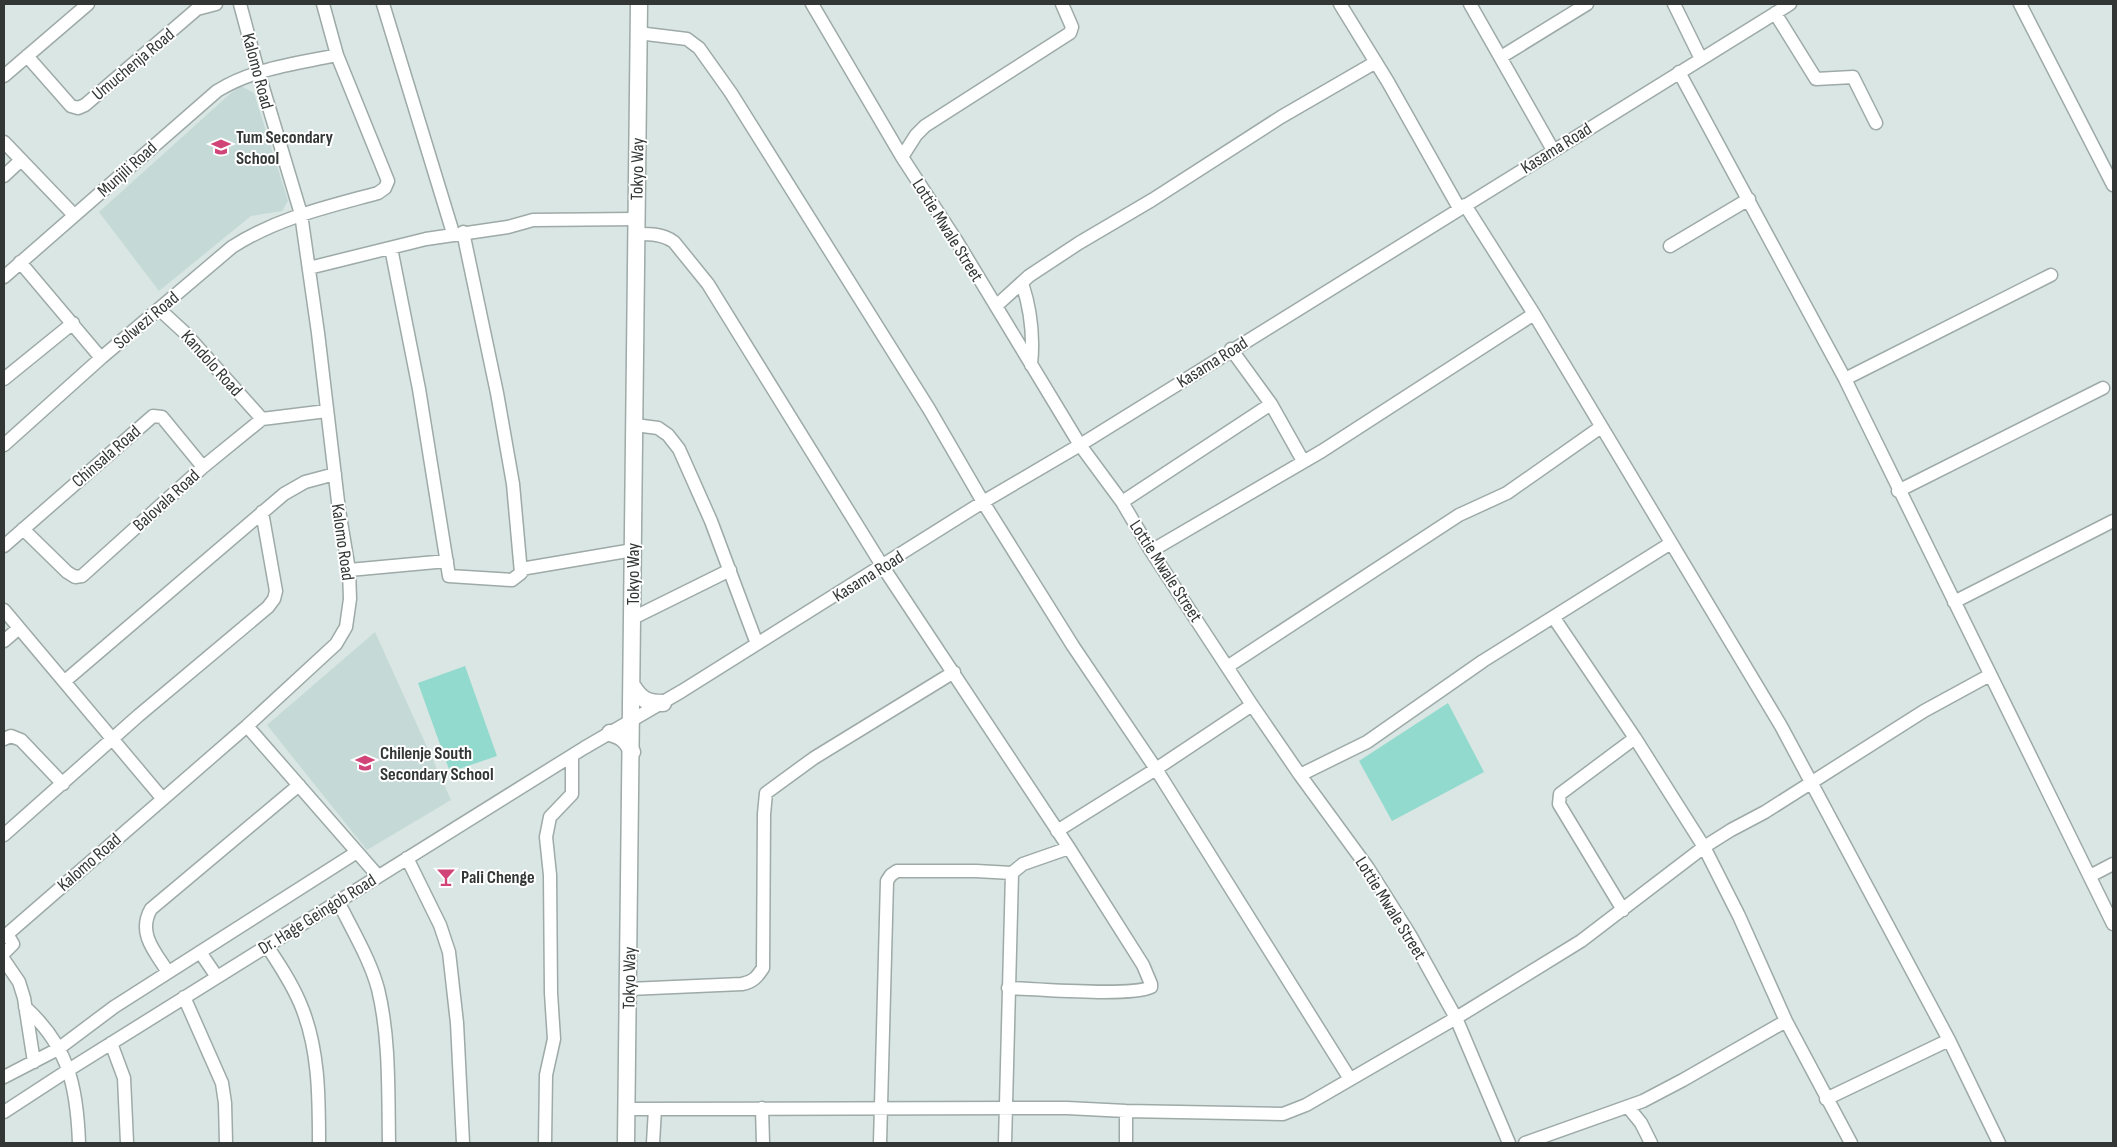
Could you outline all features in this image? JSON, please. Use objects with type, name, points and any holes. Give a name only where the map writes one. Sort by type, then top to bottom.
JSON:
[{"type":"main road","name":"Tokyo Way","points":[[626,1143],[633,720],[639,4]]},
{"type":"main road","points":[[633,687],[639,697],[650,703],[662,702]]},
{"type":"main road","points":[[610,733],[620,736],[628,742],[632,752]]},
{"type":"street","points":[[4,76],[88,4]]},
{"type":"street","points":[[195,6],[216,4]]},
{"type":"street","name":"Kalomo Road","points":[[5,936],[247,726],[336,644],[346,627],[350,599],[349,570],[301,214],[240,4]]},
{"type":"street","points":[[323,4],[338,55]]},
{"type":"street","points":[[383,4],[458,233],[497,394],[514,484],[521,569],[521,573],[512,580],[449,576],[419,389],[391,248]]},
{"type":"street","name":"Lottie Mwale Street","points":[[812,4],[902,157],[1080,444],[1122,502],[1151,551],[1252,705],[1368,868],[1410,935],[1456,1018],[1509,1143]]},
{"type":"street","points":[[902,157],[916,135],[925,126],[1070,33],[1072,27],[1062,4]]},
{"type":"street","points":[[1340,4],[1462,206],[1534,314],[1782,726],[1948,1040],[1999,1143]]},
{"type":"street","points":[[1470,4],[1553,150]]},
{"type":"street","points":[[1501,57],[1587,4]]},
{"type":"street","points":[[1674,4],[1701,59]]},
{"type":"street","name":"Kasama Road","points":[[633,720],[1790,4]]},
{"type":"street","points":[[2020,4],[2113,185]]},
{"type":"street","name":"Umuchenja Road","points":[[28,56],[71,106],[78,108],[92,98],[195,6]]},
{"type":"street","points":[[1775,13],[1816,79],[1853,77],[1876,123]]},
{"type":"street","points":[[638,33],[687,39],[699,48],[741,110],[929,409],[983,502],[1073,646],[1156,769],[1350,1079]]},
{"type":"street","name":"Munjili Road","points":[[4,277],[217,90],[234,80],[258,71],[338,55]]},
{"type":"street","name":"Solwezi Road","points":[[4,445],[101,358],[232,247],[254,233],[301,214],[378,193],[385,188],[388,181],[338,55]]},
{"type":"street","points":[[996,306],[1022,283],[1079,243],[1152,200],[1281,117],[1376,62]]},
{"type":"street","points":[[1679,72],[1749,198],[1845,379],[1898,491],[2113,924]]},
{"type":"street","points":[[4,142],[74,215]]},
{"type":"street","points":[[4,176],[21,160]]},
{"type":"street","points":[[1670,246],[1749,198]]},
{"type":"street","points":[[309,268],[458,233],[508,227],[546,219],[637,226],[674,242],[708,284],[883,567],[1069,848],[1143,966],[1150,978],[1151,987],[1143,990],[1116,991],[1008,988]]},
{"type":"street","points":[[20,262],[101,358]]},
{"type":"street","points":[[1845,379],[2051,275]]},
{"type":"street","points":[[1022,283],[1029,304],[1034,341],[1031,365]]},
{"type":"street","name":"Kandolo Road","points":[[159,309],[184,332],[262,419]]},
{"type":"street","points":[[1151,551],[1403,400],[1534,314]]},
{"type":"street","points":[[4,379],[73,323]]},
{"type":"street","points":[[1231,349],[1271,404],[1303,461]]},
{"type":"street","points":[[1898,491],[2103,388]]},
{"type":"street","points":[[1122,502],[1271,404]]},
{"type":"street","points":[[262,419],[327,411]]},
{"type":"street","name":"Chinsala Road","points":[[4,546],[153,416],[162,417],[204,467]]},
{"type":"street","name":"Balovala Road","points":[[23,529],[67,572],[75,576],[82,576],[204,467],[262,419]]},
{"type":"street","points":[[636,425],[658,428],[668,435],[678,449],[730,570],[757,644]]},
{"type":"street","points":[[1227,667],[1459,515],[1507,493],[1602,427]]},
{"type":"street","points":[[65,681],[284,494],[295,487],[335,474]]},
{"type":"street","points":[[4,835],[114,738],[268,607],[274,599],[276,590],[262,512]]},
{"type":"street","points":[[1954,602],[2113,521]]},
{"type":"street","points":[[1300,775],[1367,742],[1483,662],[1671,543]]},
{"type":"street","points":[[521,569],[633,550]]},
{"type":"street","points":[[349,570],[447,560]]},
{"type":"street","points":[[633,618],[730,570]]},
{"type":"street","points":[[4,610],[114,738],[162,798]]},
{"type":"street","points":[[1554,618],[1635,738],[1704,847],[1739,916],[1786,1021],[1851,1143]]},
{"type":"street","points":[[4,642],[19,628]]},
{"type":"street","points":[[629,989],[742,984],[751,982],[758,977],[763,968],[763,824],[766,792],[814,758],[954,672]]},
{"type":"street","points":[[627,1109],[1067,1108],[1283,1114],[1317,1100],[1456,1018],[1580,940],[1623,910],[1704,847],[1813,782],[1924,711],[1990,675]]},
{"type":"street","points":[[1057,831],[1156,769],[1252,705]]},
{"type":"street","name":"Dr. Hage Geingob Road","points":[[4,1112],[378,876],[633,720]]},
{"type":"street","points":[[247,726],[378,876]]},
{"type":"street","points":[[4,739],[11,736],[21,740],[63,784]]},
{"type":"street","points":[[1623,910],[1559,804],[1560,794],[1635,738]]},
{"type":"street","points":[[545,1143],[546,1075],[554,1039],[551,993],[550,875],[546,837],[550,817],[572,794],[572,756]]},
{"type":"street","points":[[168,972],[150,944],[145,930],[145,919],[151,909],[299,785]]},
{"type":"street","points":[[880,1143],[887,881],[897,871],[976,870],[1012,873],[1023,864],[1069,848]]},
{"type":"street","points":[[4,1077],[58,1049],[114,1007],[357,852]]},
{"type":"street","points":[[407,858],[440,924],[449,952],[457,1023],[463,1143]]},
{"type":"street","points":[[2090,876],[2113,864]]},
{"type":"street","points":[[1005,1143],[1012,873]]},
{"type":"street","points":[[338,901],[378,988],[386,1059],[389,1143]]},
{"type":"street","points":[[4,953],[12,944],[5,936]]},
{"type":"street","points":[[267,946],[300,1003],[310,1031],[317,1077],[319,1143]]},
{"type":"street","points":[[200,952],[217,977]]},
{"type":"street","points":[[4,960],[19,982],[34,1062]]},
{"type":"street","points":[[184,997],[222,1084],[226,1103],[226,1143]]},
{"type":"street","points":[[25,1007],[38,1020],[70,1069],[78,1108],[79,1143]]},
{"type":"street","points":[[1525,1143],[1628,1107],[1683,1080],[1786,1021]]},
{"type":"street","points":[[1826,1099],[1948,1040]]},
{"type":"street","points":[[111,1043],[124,1078],[127,1143]]},
{"type":"street","points":[[1628,1107],[1641,1123],[1651,1143]]},
{"type":"street","points":[[762,1108],[763,1143]]},
{"type":"street","points":[[653,1143],[654,1109]]},
{"type":"street","points":[[1126,1111],[1126,1143]]},
{"type":"shaded area","name":"Tum Secondary School","points":[[241,86],[254,93],[288,201],[282,211],[251,216],[159,291],[99,212]]},
{"type":"shaded area","name":"Chilenje South Secondary School","points":[[375,632],[451,800],[367,850],[267,725]]},
{"type":"green space","points":[[465,666],[497,756],[450,772],[418,683]]},
{"type":"green space","points":[[1448,703],[1484,772],[1392,821],[1359,761]]},
{"type":"place","name":"Tum Secondary School","points":[[221,147]]},
{"type":"place","name":"Chilenje South Secondary School","points":[[365,763]]},
{"type":"place","name":"Pali Chenge","points":[[446,877]]}]
